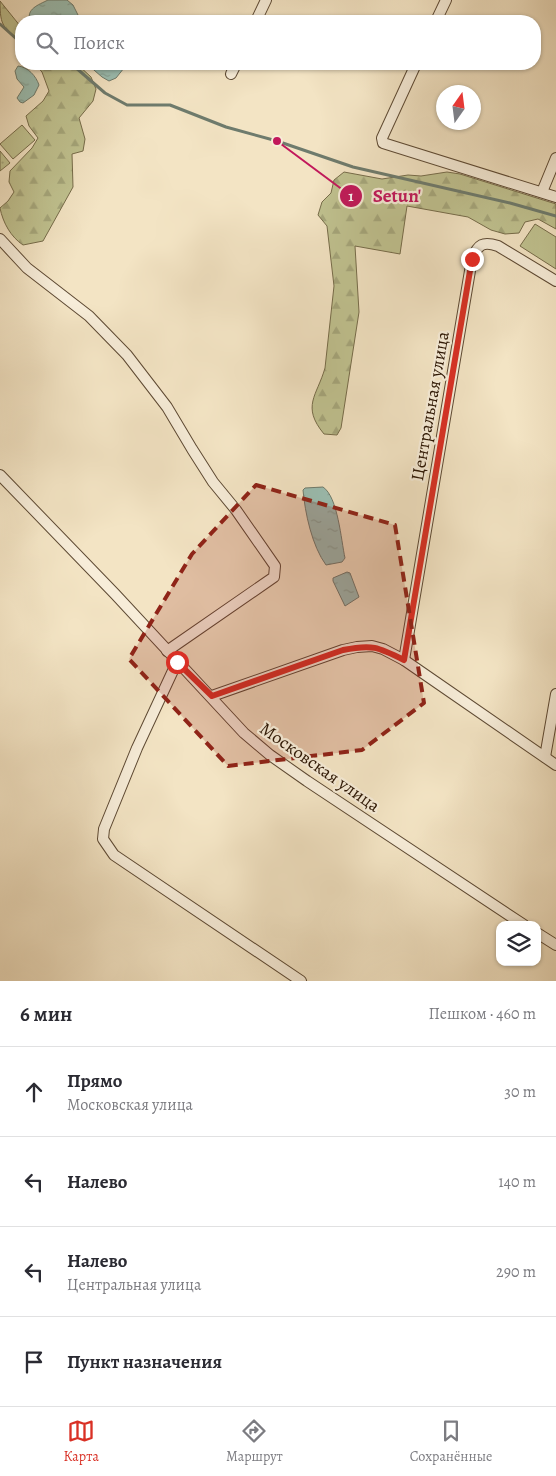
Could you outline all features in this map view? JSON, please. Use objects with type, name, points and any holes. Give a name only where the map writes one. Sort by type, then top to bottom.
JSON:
[{"type":"street","points":[[259,15],[266,0]]},
{"type":"street","points":[[439,15],[446,0]]},
{"type":"street","points":[[231,74],[233,70]]},
{"type":"street","points":[[413,70],[382,138],[383,143],[556,197]]},
{"type":"street","points":[[542,192],[556,158]]},
{"type":"street","points":[[0,239],[26,268],[89,316],[127,355],[167,407],[214,482],[275,566],[274,577],[167,650]]},
{"type":"street","name":"Центральная улица","points":[[404,660],[470,268],[475,250],[480,245],[488,243],[498,246],[556,282]]},
{"type":"street","name":"Московская улица","points":[[0,475],[115,594],[177,662],[212,696],[244,733],[270,754],[518,921]]},
{"type":"street","points":[[212,696],[343,650],[372,646],[383,649],[404,660],[556,765]]},
{"type":"street","points":[[177,662],[137,748],[104,829],[103,839],[114,855],[301,981]]},
{"type":"street","points":[[545,757],[556,694]]},
{"type":"street","points":[[541,936],[556,945]]},
{"type":"highlighted area","points":[[256,485],[395,525],[424,703],[362,750],[228,766],[129,659],[192,554]]},
{"type":"green space","points":[[0,1],[15,20],[15,38],[4,26],[1,17]]},
{"type":"green space","points":[[40,70],[83,70],[91,77],[96,89],[93,101],[79,118],[85,139],[83,151],[72,154],[73,187],[43,241],[23,245],[8,229],[0,208],[14,192],[9,182],[10,171],[32,148],[38,138],[29,126],[26,116],[43,101],[49,91]]},
{"type":"green space","points":[[22,125],[35,140],[13,159],[0,144]]},
{"type":"green space","points":[[0,151],[10,163],[0,171]]},
{"type":"green space","points":[[344,172],[382,179],[447,172],[460,174],[556,204],[556,229],[538,219],[525,222],[519,233],[505,234],[491,230],[468,217],[407,206],[400,254],[355,246],[359,312],[341,428],[337,435],[324,434],[313,416],[312,408],[325,368],[334,286],[327,226],[318,215],[322,202],[331,193],[334,180]]},
{"type":"green space","points":[[535,224],[556,237],[556,269],[520,246]]},
{"type":"water","points":[[48,0],[67,0],[73,5],[78,15],[30,15],[31,10]]},
{"type":"water","points":[[28,70],[36,78],[39,85],[34,95],[23,103],[17,98],[24,87],[17,79],[15,71]]},
{"type":"water","points":[[94,70],[122,70],[116,78],[109,81]]},
{"type":"water","points":[[323,487],[328,492],[335,509],[345,558],[342,562],[326,565],[310,529],[303,490],[305,488]]},
{"type":"water","points":[[347,572],[350,573],[359,597],[345,606],[333,578]]},
{"type":"waterway","points":[[0,24],[15,38]]},
{"type":"waterway","points":[[78,70],[105,93],[127,105],[170,105],[226,127],[277,141],[353,167],[510,203],[556,216]]},
{"type":"place","name":"Setun'","points":[[277,141]]},
{"type":"route","points":[[177,662],[212,696],[343,650],[357,647],[372,646],[383,649],[404,660],[472,259]]}]
